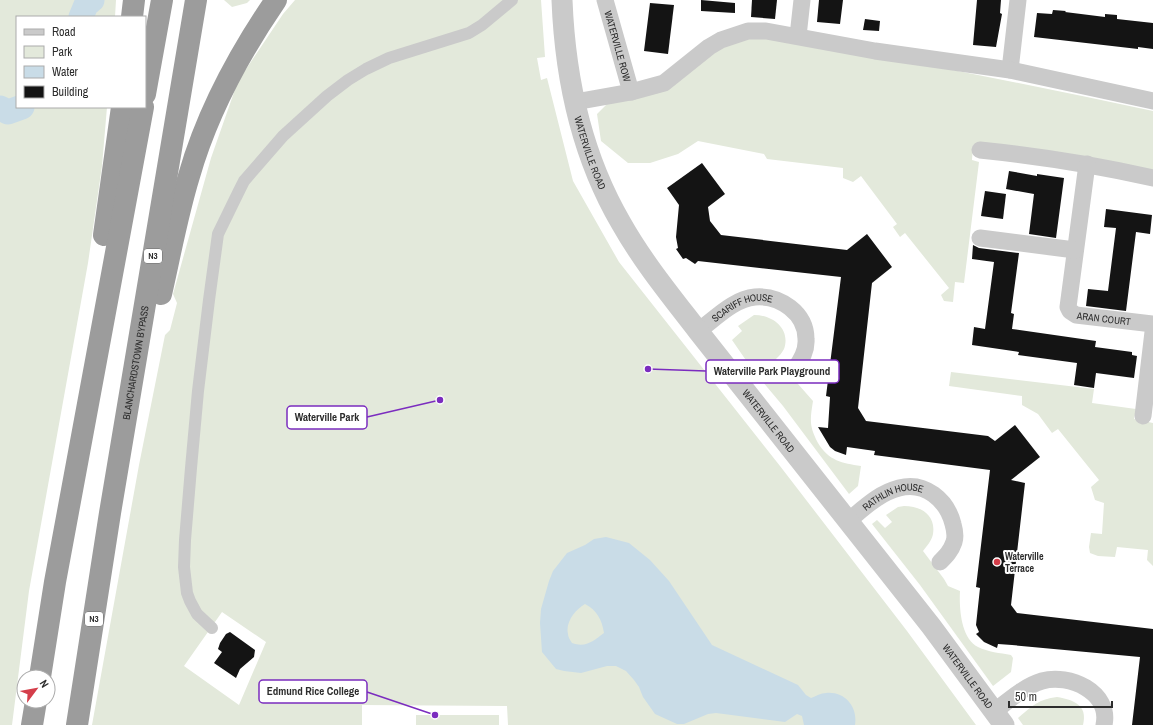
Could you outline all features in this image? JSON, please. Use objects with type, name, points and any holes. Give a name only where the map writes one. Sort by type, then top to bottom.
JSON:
[{"type":"highway","points":[[132,16],[134,0]]},
{"type":"highway","points":[[146,88],[162,0]]},
{"type":"highway","name":"BLANCHARDSTOWN BYPASS","points":[[77,725],[110,513],[196,0]]},
{"type":"highway","points":[[110,513],[138,382],[189,175],[221,94],[252,37],[276,0]]},
{"type":"highway","points":[[55,582],[55,530],[104,241],[122,108]]},
{"type":"highway","points":[[41,669],[55,582],[142,108]]},
{"type":"highway","points":[[32,725],[35,709]]},
{"type":"street","points":[[212,628],[197,614],[190,601],[187,593],[184,567],[191,460],[218,234],[244,181],[283,136],[327,96],[348,80],[389,58],[469,33],[482,26],[512,0]]},
{"type":"street","name":"WATERVILLE ROAD","points":[[562,0],[567,65],[575,102],[592,160],[602,185],[620,222],[634,246],[660,283],[932,626],[999,718]]},
{"type":"street","name":"WATERVILLE ROW","points":[[605,0],[631,92]]},
{"type":"street","points":[[798,36],[802,0]]},
{"type":"street","points":[[1010,70],[1018,0]]},
{"type":"street","points":[[575,102],[631,92],[664,83],[709,47],[721,40],[748,31],[766,30],[874,51],[1010,70],[1153,101]]},
{"type":"street","points":[[980,150],[1033,155],[1087,164],[1153,178]]},
{"type":"street","name":"ARAN COURT","points":[[1087,164],[1068,307],[1073,314],[1153,324]]},
{"type":"street","points":[[980,238],[1075,250]]},
{"type":"street","name":"SCARIFF HOUSE","points":[[698,331],[742,300],[754,297],[766,297],[780,301],[790,307],[796,314],[805,332],[805,349],[794,370]]},
{"type":"street","points":[[1147,406],[1153,332]]},
{"type":"street","name":"RATHLIN HOUSE","points":[[848,521],[881,494],[888,491],[900,487],[912,486],[926,490],[943,502],[952,519],[955,532],[954,541],[950,551],[940,562]]},
{"type":"street","points":[[999,718],[1025,689],[1042,681],[1056,679],[1078,682],[1095,694],[1102,706],[1105,721],[1104,725]]},
{"type":"green space","points":[[0,0],[116,0],[115,16],[16,16],[16,108],[107,108],[102,166],[88,263],[29,591],[19,669],[16,669],[16,693],[12,725],[0,725]]},
{"type":"green space","points":[[224,0],[250,0],[247,3],[232,7]]},
{"type":"green space","points":[[295,0],[541,0],[545,57],[537,58],[541,80],[547,78],[573,181],[619,262],[780,466],[907,631],[976,725],[508,725],[507,706],[362,705],[362,725],[92,725],[139,465],[165,335],[170,330],[177,303],[173,294],[211,158],[238,81],[283,14]],"holes":[[[222,612],[266,642],[239,705],[184,666]]]},
{"type":"green space","points":[[759,35],[858,52],[1055,90],[1153,111],[1153,174],[973,145],[972,160],[979,162],[964,283],[955,282],[953,302],[944,301],[941,295],[949,288],[905,233],[900,237],[893,227],[897,224],[861,176],[853,182],[843,178],[843,168],[767,159],[764,154],[698,141],[678,154],[650,163],[628,163],[601,141],[597,114],[608,103],[719,47]]},
{"type":"green space","points":[[754,315],[774,320],[783,329],[786,342],[784,349],[776,359],[813,401],[811,418],[812,427],[815,437],[822,449],[836,460],[861,466],[858,486],[849,494],[783,406],[752,369],[732,340],[742,331],[738,326]]},
{"type":"green space","points":[[951,372],[1094,389],[1092,403],[1136,409],[1134,419],[1153,423],[1153,566],[1147,560],[1148,550],[1117,547],[1115,557],[1098,556],[1090,553],[1089,547],[1091,533],[1102,534],[1104,503],[1095,500],[1091,487],[1099,480],[1058,429],[1052,433],[1038,414],[1022,405],[1022,396],[949,386]]},
{"type":"green space","points":[[910,506],[921,510],[930,517],[933,527],[933,534],[923,551],[948,586],[960,591],[962,622],[972,643],[982,649],[1011,655],[1013,658],[1011,672],[993,686],[920,585],[872,524],[877,520],[885,528],[892,522],[886,515],[898,507]]},
{"type":"green space","points":[[1057,697],[1074,702],[1081,708],[1084,718],[1083,725],[1023,725],[1018,718],[1027,710],[1045,699]]},
{"type":"green space","points":[[416,715],[499,715],[499,725],[416,725]]},
{"type":"water","points":[[606,537],[629,543],[650,560],[669,581],[712,645],[798,685],[806,695],[811,698],[826,693],[839,695],[852,706],[855,725],[804,725],[802,716],[797,714],[785,722],[716,713],[708,714],[684,724],[677,724],[655,714],[643,697],[634,680],[626,671],[616,666],[607,666],[581,673],[556,669],[542,652],[540,623],[541,609],[549,581],[553,571],[567,553],[594,539]],"holes":[[[585,604],[596,612],[602,624],[604,633],[589,643],[581,645],[572,643],[568,636],[568,625],[572,616]]]},
{"type":"building","points":[[701,0],[735,3],[735,13],[701,11]]},
{"type":"building","points":[[752,0],[777,0],[775,19],[751,17]]},
{"type":"building","points":[[819,0],[843,0],[840,24],[817,22]]},
{"type":"building","points":[[977,0],[1001,0],[1000,13],[1002,14],[996,47],[973,45]]},
{"type":"building","points":[[650,3],[674,5],[668,54],[644,51]]},
{"type":"building","points":[[1053,10],[1105,17],[1105,14],[1117,15],[1117,19],[1153,23],[1153,49],[1138,47],[1138,49],[1034,37],[1037,13],[1052,14]]},
{"type":"building","points":[[865,19],[880,21],[879,31],[863,30]]},
{"type":"building","points":[[702,163],[725,194],[708,207],[710,221],[721,235],[847,250],[867,234],[892,267],[872,283],[858,408],[866,421],[988,436],[995,441],[1015,425],[1040,457],[1011,480],[1025,483],[1011,605],[1017,613],[1153,629],[1153,725],[1132,725],[1140,657],[998,644],[997,648],[984,642],[976,634],[979,632],[976,625],[980,588],[976,587],[990,470],[874,455],[875,451],[847,447],[846,455],[835,451],[830,447],[818,427],[828,428],[830,397],[826,396],[841,277],[698,261],[695,264],[686,258],[683,259],[676,249],[678,248],[676,237],[679,205],[667,188]]},
{"type":"building","points":[[1009,171],[1037,176],[1037,174],[1064,178],[1056,238],[1029,234],[1034,194],[1006,189]]},
{"type":"building","points":[[985,191],[1006,194],[1003,219],[981,216]]},
{"type":"building","points":[[1106,209],[1152,215],[1150,234],[1136,232],[1126,311],[1086,306],[1088,289],[1108,291],[1116,228],[1104,227]]},
{"type":"building","points":[[973,245],[979,248],[1019,253],[1011,313],[1014,314],[1012,329],[1096,341],[1095,347],[1132,352],[1132,355],[1137,356],[1134,378],[1096,373],[1094,388],[1074,385],[1077,363],[1018,355],[1019,352],[972,345],[974,327],[985,329],[994,262],[972,259]]},
{"type":"building","points":[[230,632],[255,650],[254,657],[240,669],[236,678],[214,663],[222,652],[218,649],[220,643],[226,634]]},
{"type":"waterway","points":[[81,16],[86,5],[92,0]]},
{"type":"waterway","points":[[0,108],[8,112],[19,108]]},
{"type":"place","name":"Waterville Park Playground","points":[[648,369]]},
{"type":"place","name":"Waterville Park","points":[[440,400]]},
{"type":"place","name":"Waterville Terrace","points":[[997,562]]},
{"type":"place","name":"Edmund Rice College","points":[[435,715]]}]
